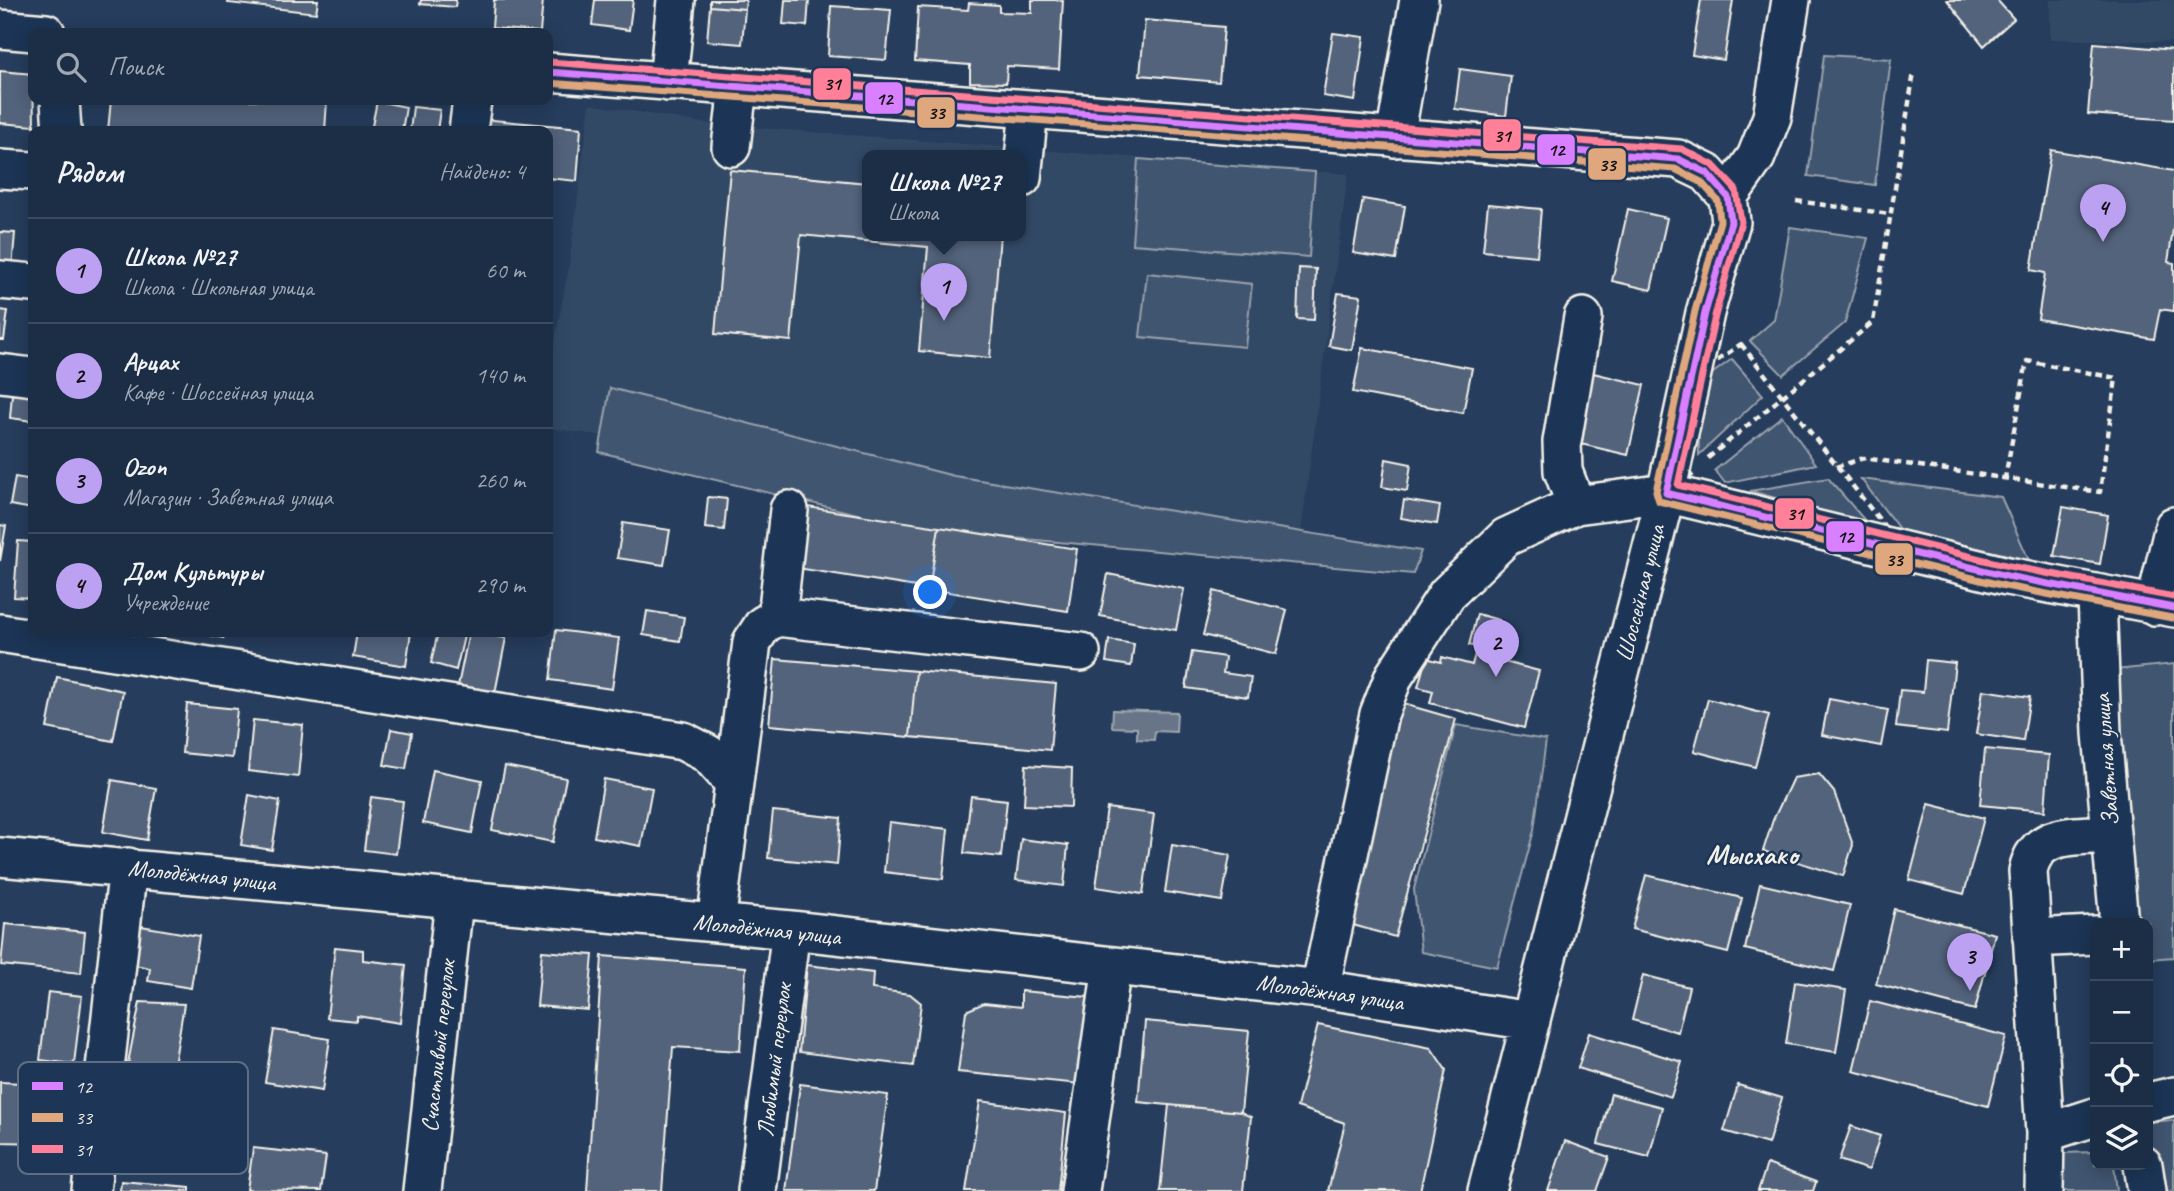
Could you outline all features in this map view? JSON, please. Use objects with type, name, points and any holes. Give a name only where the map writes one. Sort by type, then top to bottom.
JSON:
[{"type":"street","points":[[668,82],[676,0]]},
{"type":"street","points":[[1395,138],[1419,0]]},
{"type":"street","points":[[553,72],[1678,159],[1707,173],[1728,197],[1756,157],[1772,117],[1791,0]]},
{"type":"street","points":[[0,29],[28,31]]},
{"type":"street","points":[[732,147],[738,87]]},
{"type":"street","points":[[60,105],[62,126]]},
{"type":"street","points":[[469,126],[471,105]]},
{"type":"street","points":[[1025,150],[1029,110]]},
{"type":"street","points":[[0,169],[28,171]]},
{"type":"street","name":"Шоссейная улица","points":[[1487,1191],[1677,484],[1705,313],[1731,222],[1728,197]]},
{"type":"street","points":[[0,280],[28,283]]},
{"type":"street","points":[[1576,505],[1563,471],[1562,442],[1583,317]]},
{"type":"street","points":[[1320,989],[1379,714],[1394,676],[1447,594],[1506,537],[1576,505],[1677,484],[2097,596],[2164,607],[2174,526]]},
{"type":"street","points":[[777,617],[789,510]]},
{"type":"street","name":"Заветная улица","points":[[2097,596],[2102,733],[2119,918]]},
{"type":"street","points":[[716,923],[752,642],[763,625],[777,617],[1081,652]]},
{"type":"street","points":[[0,633],[683,741],[708,754],[734,783]]},
{"type":"street","points":[[2044,1191],[2045,1133],[2028,871],[2031,856],[2040,845],[2054,839],[2111,834]]},
{"type":"street","name":"Молодёжная улица","points":[[0,857],[791,930],[1320,989],[1531,1021]]},
{"type":"street","points":[[106,1062],[128,867]]},
{"type":"street","name":"Счастливый переулок","points":[[422,1191],[454,901]]},
{"type":"street","name":"Любимый переулок","points":[[757,1191],[791,930]]},
{"type":"street","points":[[2032,938],[2090,934]]},
{"type":"street","points":[[1080,1191],[1112,965]]},
{"type":"street","points":[[2153,1101],[2174,1096]]},
{"type":"street","points":[[2045,1133],[2090,1119]]},
{"type":"street","points":[[2144,1170],[2147,1191]]},
{"type":"path","points":[[1677,484],[1872,322],[1914,72]]},
{"type":"path","points":[[1796,201],[1890,214]]},
{"type":"path","points":[[1741,344],[1889,532],[1728,492],[1695,481],[1677,484],[1698,375],[1741,344]]},
{"type":"path","points":[[1836,467],[1864,458],[2100,492],[2116,378],[2027,361],[2005,478]]},
{"type":"shaded area","points":[[2050,0],[2174,0],[2174,42],[2050,39]]},
{"type":"shaded area","points":[[1824,55],[1891,59],[1875,185],[1808,176]]},
{"type":"shaded area","points":[[590,104],[709,124],[1348,174],[1301,532],[553,429],[553,351],[569,266]]},
{"type":"shaded area","points":[[1138,159],[1315,172],[1309,257],[1132,244]]},
{"type":"shaded area","points":[[1790,227],[1868,238],[1845,323],[1783,375],[1750,341],[1774,320]]},
{"type":"shaded area","points":[[1147,273],[1252,284],[1245,347],[1140,337]]},
{"type":"shaded area","points":[[1732,359],[1763,395],[1699,455],[1698,384]]},
{"type":"shaded area","points":[[610,388],[954,476],[1421,551],[1413,574],[924,530],[599,452]]},
{"type":"shaded area","points":[[1782,416],[1816,464],[1725,483],[1715,470]]},
{"type":"shaded area","points":[[1828,478],[1867,523],[1750,491]]},
{"type":"shaded area","points":[[1861,479],[2001,497],[2029,560],[1900,530]]},
{"type":"shaded area","points":[[2174,664],[2174,957],[2153,959],[2153,918],[2132,918],[2105,671]]},
{"type":"shaded area","points":[[1113,710],[1177,712],[1176,732],[1155,731],[1154,740],[1137,739],[1137,728],[1112,727]]},
{"type":"shaded area","points":[[1456,725],[1546,740],[1534,830],[1497,967],[1421,952],[1414,889]]},
{"type":"shaded area","points":[[2174,1120],[2174,1191],[2148,1191],[2148,1170],[2153,1170],[2153,1122]]},
{"type":"shaded area","points":[[2090,1152],[2090,1170],[2115,1170],[2117,1191],[2063,1191],[2062,1153]]},
{"type":"building","points":[[229,0],[318,0],[316,13],[228,3]]},
{"type":"building","points":[[421,0],[456,0],[455,7],[420,4]]},
{"type":"building","points":[[494,0],[543,0],[540,28],[492,28]]},
{"type":"building","points":[[595,0],[633,0],[629,30],[592,25]]},
{"type":"building","points":[[710,0],[746,0],[745,9],[710,6]]},
{"type":"building","points":[[785,0],[809,0],[807,26],[783,24]]},
{"type":"building","points":[[1032,0],[1063,0],[1059,69],[1007,66],[1006,83],[970,82],[970,65],[915,61],[918,7],[968,10],[969,3],[999,5],[999,12],[1032,13]]},
{"type":"building","points":[[1701,0],[1733,0],[1724,60],[1692,55]]},
{"type":"building","points":[[1947,0],[1997,0],[2014,19],[1984,46]]},
{"type":"building","points":[[710,6],[745,9],[742,44],[707,41]]},
{"type":"building","points":[[831,6],[891,10],[886,60],[828,56]]},
{"type":"building","points":[[1145,20],[1224,27],[1219,82],[1140,75]]},
{"type":"building","points":[[1333,33],[1364,37],[1355,101],[1323,96]]},
{"type":"building","points":[[2094,43],[2174,50],[2174,120],[2088,114]]},
{"type":"building","points":[[1460,69],[1511,76],[1506,116],[1455,109]]},
{"type":"building","points":[[0,71],[28,74],[28,105],[34,105],[34,126],[0,123]]},
{"type":"building","points":[[111,105],[327,105],[325,126],[108,126]]},
{"type":"building","points":[[376,105],[406,107],[403,126],[372,126]]},
{"type":"building","points":[[413,107],[440,110],[438,126],[411,126]]},
{"type":"building","points":[[481,119],[581,128],[577,181],[553,179],[553,126],[480,126]]},
{"type":"building","points":[[2051,150],[2174,171],[2174,223],[2168,262],[2174,263],[2174,311],[2160,309],[2154,339],[2038,319],[2045,273],[2031,270]]},
{"type":"building","points":[[730,170],[862,183],[862,241],[801,235],[791,341],[715,334]]},
{"type":"building","points":[[1363,199],[1405,206],[1396,260],[1353,253]]},
{"type":"building","points":[[1488,204],[1541,209],[1537,256],[1483,251]]},
{"type":"building","points":[[1628,209],[1667,218],[1651,290],[1612,281]]},
{"type":"building","points":[[0,232],[15,233],[12,269],[0,268]]},
{"type":"building","points":[[864,241],[1000,241],[990,358],[919,351],[928,247]]},
{"type":"building","points":[[1299,268],[1316,269],[1314,320],[1297,319]]},
{"type":"building","points":[[1338,293],[1361,296],[1352,350],[1329,346]]},
{"type":"building","points":[[0,310],[8,311],[4,340],[0,340]]},
{"type":"building","points":[[1362,348],[1472,368],[1463,413],[1353,392]]},
{"type":"building","points":[[1589,372],[1644,385],[1628,455],[1572,442]]},
{"type":"building","points":[[12,394],[28,396],[28,420],[10,418]]},
{"type":"building","points":[[1386,459],[1411,464],[1407,491],[1382,487]]},
{"type":"building","points":[[15,477],[28,479],[28,508],[10,505]]},
{"type":"building","points":[[708,497],[727,499],[724,530],[705,528]]},
{"type":"building","points":[[1404,500],[1440,506],[1437,524],[1401,518]]},
{"type":"building","points":[[801,506],[939,527],[929,589],[791,567]]},
{"type":"building","points":[[2063,507],[2108,515],[2100,564],[2054,556]]},
{"type":"building","points":[[623,523],[670,530],[664,565],[617,558]]},
{"type":"building","points":[[0,525],[6,526],[0,561]]},
{"type":"building","points":[[939,527],[1077,549],[1068,611],[929,589]]},
{"type":"building","points":[[18,541],[28,542],[28,598],[14,597]]},
{"type":"building","points":[[1108,574],[1184,589],[1176,630],[1100,616]]},
{"type":"building","points":[[1214,591],[1287,610],[1276,654],[1203,635]]},
{"type":"building","points":[[647,611],[684,617],[680,641],[643,635]]},
{"type":"building","points":[[1477,614],[1499,620],[1489,658],[1539,671],[1524,728],[1430,703],[1433,691],[1418,687],[1426,658],[1441,662],[1442,657],[1472,665],[1477,647],[1469,645]]},
{"type":"building","points":[[556,630],[619,638],[612,689],[550,680]]},
{"type":"building","points":[[356,637],[410,637],[406,666],[353,657]]},
{"type":"building","points":[[437,637],[464,637],[456,670],[431,663]]},
{"type":"building","points":[[468,637],[506,638],[495,693],[458,686]]},
{"type":"building","points":[[1109,640],[1134,644],[1131,666],[1106,662]]},
{"type":"building","points":[[1192,652],[1225,657],[1223,673],[1251,677],[1248,697],[1186,688]]},
{"type":"building","points":[[775,659],[916,671],[910,737],[769,725]]},
{"type":"building","points":[[1926,660],[1955,663],[1947,733],[1896,727],[1900,690],[1923,692]]},
{"type":"building","points":[[916,671],[1056,684],[1050,750],[910,737]]},
{"type":"building","points":[[57,677],[123,691],[113,741],[47,728]]},
{"type":"building","points":[[1983,690],[2030,697],[2023,741],[1976,734]]},
{"type":"building","points":[[1708,699],[1769,715],[1755,767],[1694,751]]},
{"type":"building","points":[[1829,699],[1888,710],[1881,746],[1822,735]]},
{"type":"building","points":[[1400,703],[1456,719],[1395,937],[1339,921]]},
{"type":"building","points":[[187,704],[237,709],[232,758],[182,753]]},
{"type":"building","points":[[253,720],[303,725],[298,777],[248,771]]},
{"type":"building","points":[[391,729],[412,733],[406,769],[384,765]]},
{"type":"building","points":[[1985,749],[2049,755],[2045,811],[1980,805]]},
{"type":"building","points":[[1026,765],[1072,768],[1071,807],[1024,805]]},
{"type":"building","points":[[505,766],[566,778],[553,842],[492,830]]},
{"type":"building","points":[[433,770],[482,780],[472,833],[423,823]]},
{"type":"building","points":[[1819,774],[1834,792],[1853,845],[1843,876],[1763,851],[1773,820],[1793,778]]},
{"type":"building","points":[[604,779],[652,788],[641,846],[594,837]]},
{"type":"building","points":[[112,780],[156,788],[147,840],[103,832]]},
{"type":"building","points":[[249,795],[280,801],[272,850],[241,845]]},
{"type":"building","points":[[971,796],[1007,800],[1001,857],[964,853]]},
{"type":"building","points":[[371,797],[403,801],[396,854],[364,850]]},
{"type":"building","points":[[1929,804],[1984,818],[1964,894],[1909,880]]},
{"type":"building","points":[[1107,808],[1154,814],[1143,894],[1096,887]]},
{"type":"building","points":[[773,811],[841,818],[837,865],[768,858]]},
{"type":"building","points":[[889,822],[948,829],[943,879],[884,872]]},
{"type":"building","points":[[1021,839],[1068,845],[1064,886],[1016,880]]},
{"type":"building","points":[[1172,845],[1230,855],[1222,901],[1165,892]]},
{"type":"building","points":[[1646,875],[1742,898],[1728,953],[1632,929]]},
{"type":"building","points":[[1760,884],[1850,905],[1834,971],[1745,949]]},
{"type":"building","points":[[1894,909],[1995,934],[1975,1010],[1876,984]]},
{"type":"building","points":[[5,924],[85,932],[81,973],[1,965]]},
{"type":"building","points":[[141,926],[199,936],[191,988],[148,981],[150,968],[135,965]]},
{"type":"building","points":[[141,926],[199,936],[191,988],[148,981],[150,968],[135,965]]},
{"type":"building","points":[[335,947],[363,950],[363,960],[406,965],[400,1023],[357,1016],[357,1021],[327,1018]]},
{"type":"building","points":[[542,951],[593,955],[588,1010],[537,1006]]},
{"type":"building","points":[[602,956],[746,967],[740,1051],[673,1047],[662,1191],[587,1191]]},
{"type":"building","points":[[807,965],[873,973],[872,989],[910,994],[921,1003],[913,1066],[799,1052]]},
{"type":"building","points":[[1643,975],[1689,987],[1678,1032],[1632,1020]]},
{"type":"building","points":[[1795,982],[1846,990],[1836,1052],[1786,1044]]},
{"type":"building","points":[[1021,991],[1088,997],[1080,1084],[958,1072],[966,1011],[984,1003],[1021,1007]]},
{"type":"building","points":[[1021,991],[1088,997],[1080,1084],[958,1072],[966,1011],[984,1003],[1021,1007]]},
{"type":"building","points":[[48,992],[82,996],[74,1062],[40,1060]]},
{"type":"building","points":[[1870,1001],[2006,1036],[1988,1106],[1853,1071]]},
{"type":"building","points":[[140,1002],[184,1004],[175,1062],[128,1062]]},
{"type":"building","points":[[1145,1021],[1249,1031],[1241,1112],[1138,1102]]},
{"type":"building","points":[[1318,1025],[1431,1048],[1446,1070],[1420,1191],[1328,1191],[1345,1123],[1297,1107]]},
{"type":"building","points":[[274,1030],[330,1039],[322,1091],[265,1082]]},
{"type":"building","points":[[1589,1033],[1682,1062],[1671,1097],[1578,1068]]},
{"type":"building","points":[[0,1082],[18,1083],[18,1142],[0,1142]]},
{"type":"building","points":[[800,1084],[888,1095],[874,1191],[786,1191]]},
{"type":"building","points":[[1738,1085],[1782,1098],[1768,1144],[1724,1131]]},
{"type":"building","points":[[1611,1094],[1662,1107],[1649,1157],[1598,1144]]},
{"type":"building","points":[[980,1101],[1066,1113],[1058,1191],[966,1191]]},
{"type":"building","points":[[1169,1105],[1241,1112],[1251,1117],[1243,1191],[1160,1191]]},
{"type":"building","points":[[1851,1126],[1880,1136],[1869,1170],[1839,1160]]},
{"type":"building","points":[[1565,1141],[1609,1157],[1597,1191],[1548,1191]]},
{"type":"building","points":[[253,1148],[326,1156],[321,1191],[247,1190]]},
{"type":"building","points":[[1767,1164],[1816,1182],[1813,1191],[1758,1191]]},
{"type":"building","points":[[121,1181],[190,1187],[190,1191],[120,1191]]},
{"type":"transit line","name":"31","points":[[553,62],[1682,149],[1713,165],[1736,190],[1741,222],[1715,316],[1678,485],[2009,566],[2174,597]]},
{"type":"transit line","name":"12","points":[[553,72],[1678,159],[1707,173],[1728,197],[1731,222],[1705,313],[1666,493],[2007,576],[2174,608]]},
{"type":"transit line","name":"33","points":[[553,83],[1675,169],[1701,182],[1718,201],[1720,221],[1695,311],[1656,491],[1659,501],[2005,586],[2172,618]]},
{"type":"place","name":"Дом Культуры","points":[[2103,242]]},
{"type":"place","name":"Школа №27","points":[[944,321]]},
{"type":"place","name":"Арцах","points":[[1496,677]]},
{"type":"place","name":"Ozon","points":[[1970,991]]},
{"type":"district","name":"Мысхако","points":[[1752,854]]}]
